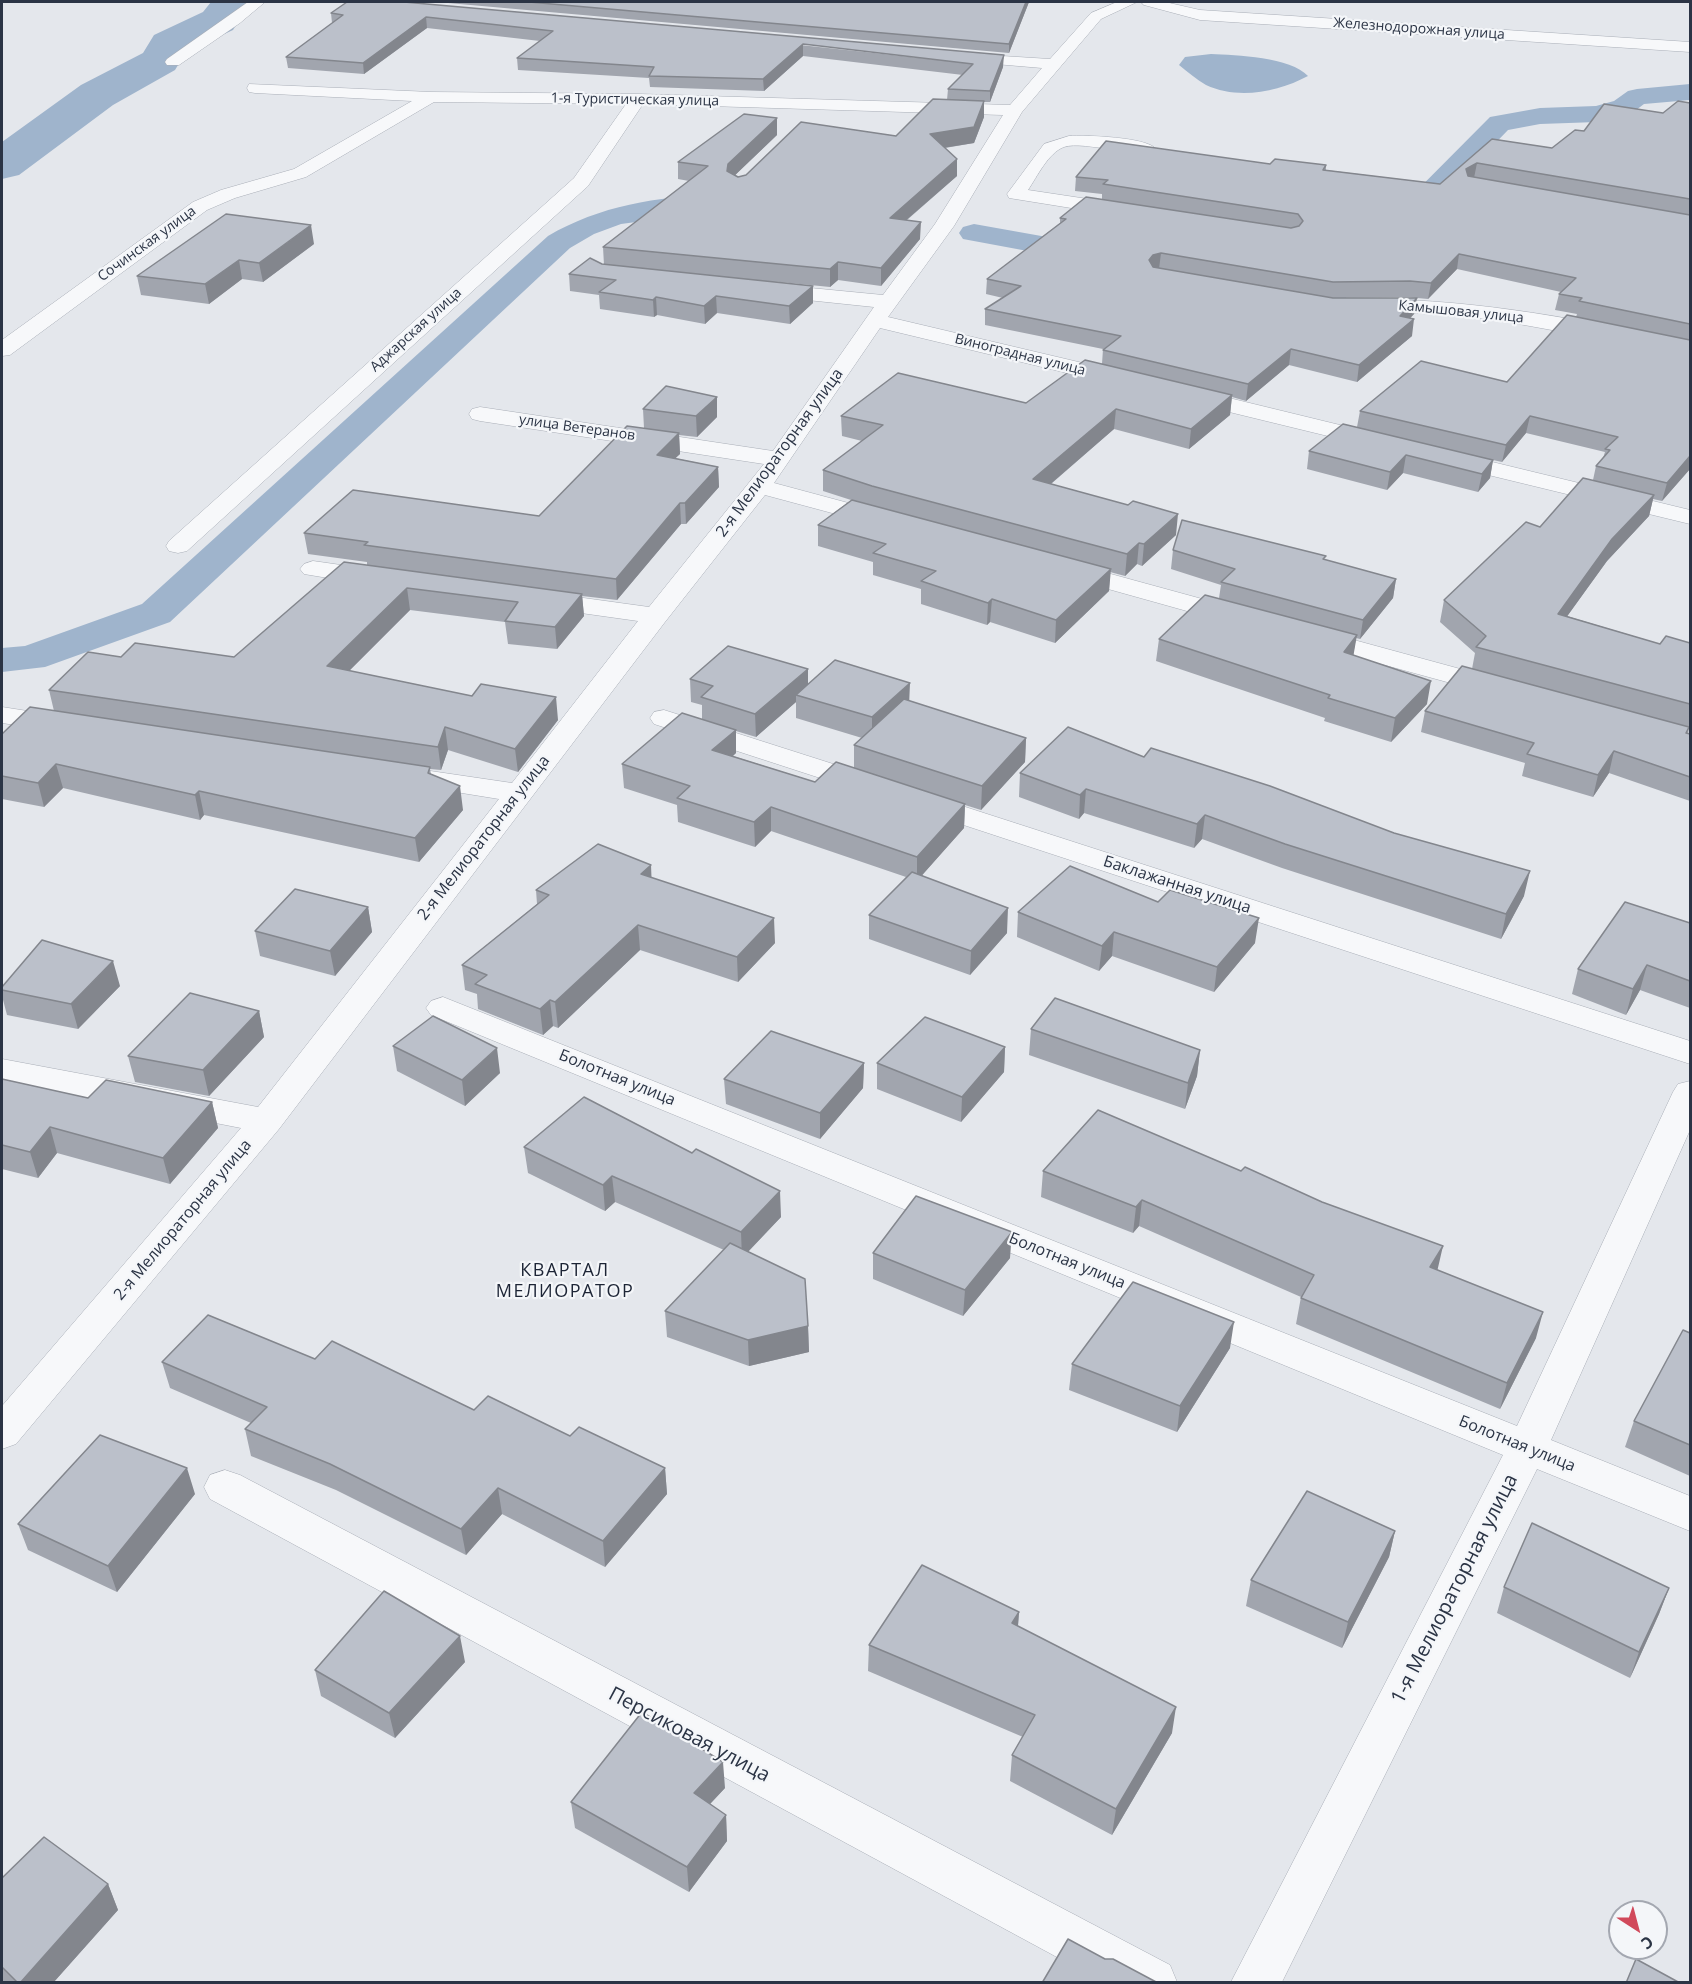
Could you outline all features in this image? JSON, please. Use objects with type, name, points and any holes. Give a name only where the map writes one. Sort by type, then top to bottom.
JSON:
[{"type":"street","points":[[173,62],[236,20],[257,2]]},
{"type":"street","name":"2-я Мелиораторная улица","points":[[2,1433],[267,1121],[760,486],[881,311],[944,226],[1015,110],[1052,64],[1096,16],[1129,2]]},
{"type":"street","name":"Железнодорожная улица","points":[[1149,2],[1200,15],[1690,47]]},
{"type":"street","points":[[946,54],[1052,64]]},
{"type":"street","name":"1-я Туристическая улица","points":[[255,88],[431,97],[638,99],[1015,110]]},
{"type":"street","name":"Сочинская улица","points":[[2,350],[200,206],[228,194],[300,173],[431,97]]},
{"type":"street","name":"Аджарская улица","points":[[178,546],[581,182],[638,99]]},
{"type":"street","points":[[805,121],[821,105]]},
{"type":"street","points":[[1016,194],[1051,147],[1064,141],[1164,151]]},
{"type":"street","points":[[968,188],[1141,213]]},
{"type":"street","name":"Виноградная улица","points":[[746,288],[881,311],[1143,385]]},
{"type":"street","name":"Камышовая улица","points":[[1353,306],[1407,305],[1563,323],[1690,349]]},
{"type":"street","points":[[1166,390],[1399,447]]},
{"type":"street","name":"улица Ветеранов","points":[[480,414],[780,459]]},
{"type":"street","points":[[1423,452],[1690,517]]},
{"type":"street","points":[[760,486],[910,527]]},
{"type":"street","points":[[1047,565],[1518,693]]},
{"type":"street","points":[[313,569],[396,580]]},
{"type":"street","points":[[514,597],[657,616]]},
{"type":"street","points":[[2,714],[84,727]]},
{"type":"street","name":"Баклажанная улица","points":[[664,718],[1690,1053]]},
{"type":"street","points":[[389,774],[519,794]]},
{"type":"street","name":"Болотная улица","points":[[443,1008],[1690,1515]]},
{"type":"street","points":[[2,1070],[267,1121]]},
{"type":"street","name":"1-я Мелиораторная улица","points":[[1256,1983],[1527,1448],[1690,1092]]},
{"type":"street","name":"Персиковая улица","points":[[225,1487],[1152,1983]]},
{"type":"water","points":[[1211,54],[1248,56],[1276,61],[1300,70],[1308,76],[1271,90],[1231,92],[1206,85],[1179,65],[1185,57]]},
{"type":"building","points":[[347,2],[404,2],[1004,55],[990,91],[948,89],[973,64],[803,44],[763,79],[649,76],[654,67],[517,58],[553,31],[426,17],[363,63],[286,57],[343,15],[331,13]]},
{"type":"building","points":[[529,2],[1026,2],[1009,44]]},
{"type":"building","points":[[933,99],[984,101],[974,127],[930,134],[957,159],[890,218],[921,222],[881,268],[838,262],[830,269],[603,247],[708,166],[678,162],[744,114],[777,118],[728,164],[727,171],[738,177],[746,175],[801,122],[896,136]]},
{"type":"building","points":[[1678,101],[1690,103],[1690,199],[1477,163],[1466,169],[1468,176],[1690,215],[1690,324],[1579,301],[1582,298],[1559,294],[1576,278],[1459,254],[1431,283],[1333,282],[1161,253],[1153,255],[1149,260],[1153,267],[1333,298],[1417,298],[1400,316],[1414,319],[1359,365],[1291,349],[1248,384],[1103,350],[1121,336],[985,309],[1021,286],[987,279],[1066,219],[1060,218],[1086,197],[1291,228],[1299,226],[1303,221],[1298,214],[1103,184],[1108,180],[1076,177],[1106,141],[1270,164],[1275,159],[1326,165],[1323,170],[1440,184],[1492,139],[1552,148],[1575,130],[1584,131],[1604,104],[1663,113]]},
{"type":"building","points":[[226,214],[311,225],[259,263],[239,260],[205,284],[137,276]]},
{"type":"building","points":[[590,258],[602,264],[813,286],[789,306],[716,296],[704,306],[656,297],[653,300],[599,292],[616,280],[569,274]]},
{"type":"building","points":[[1567,315],[1690,340],[1690,456],[1667,483],[1596,466],[1610,450],[1605,449],[1618,437],[1530,416],[1506,445],[1360,411],[1421,361],[1507,382]]},
{"type":"building","points":[[1085,360],[1232,395],[1191,429],[1116,409],[1033,479],[1128,505],[1133,501],[1178,514],[1144,544],[1139,543],[1127,554],[872,486],[823,470],[883,425],[841,416],[898,373],[1026,403]]},
{"type":"building","points":[[666,386],[717,397],[696,416],[643,409]]},
{"type":"building","points":[[1343,424],[1493,460],[1482,474],[1406,455],[1390,472],[1309,451]]},
{"type":"building","points":[[627,426],[679,433],[657,455],[718,467],[685,503],[680,503],[616,579],[364,545],[368,542],[304,533],[353,490],[539,516]]},
{"type":"building","points":[[1583,478],[1654,495],[1612,539],[1558,614],[1660,644],[1666,636],[1690,643],[1690,704],[1476,647],[1486,636],[1444,600],[1526,522],[1540,527]]},
{"type":"building","points":[[852,500],[1111,569],[1056,620],[992,599],[988,603],[921,581],[936,571],[873,553],[886,544],[818,525]]},
{"type":"building","points":[[1182,520],[1326,556],[1323,559],[1396,579],[1363,620],[1221,582],[1235,569],[1173,550]]},
{"type":"building","points":[[344,562],[582,594],[555,627],[505,621],[518,602],[407,588],[327,666],[472,696],[481,684],[556,697],[515,749],[445,727],[438,747],[49,690],[88,652],[121,657],[135,643],[234,657]]},
{"type":"building","points":[[1205,595],[1357,635],[1344,652],[1431,681],[1395,718],[1328,698],[1330,695],[1159,639]]},
{"type":"building","points":[[728,646],[808,669],[755,714],[701,697],[713,686],[690,679]]},
{"type":"building","points":[[835,660],[910,683],[872,717],[796,695]]},
{"type":"building","points":[[1462,666],[1689,727],[1686,733],[1690,734],[1690,777],[1614,751],[1598,775],[1527,754],[1534,743],[1425,711]]},
{"type":"building","points":[[904,699],[1026,738],[982,786],[854,745]]},
{"type":"building","points":[[30,707],[430,767],[428,773],[460,786],[415,838],[199,791],[195,795],[56,764],[38,783],[2,776],[2,734]]},
{"type":"building","points":[[682,713],[736,730],[712,750],[815,782],[836,762],[965,804],[917,857],[771,807],[754,822],[677,798],[690,786],[622,764]]},
{"type":"building","points":[[1068,727],[1144,757],[1151,748],[1270,786],[1394,833],[1530,871],[1506,914],[1285,844],[1205,815],[1197,824],[1086,789],[1080,795],[1020,773]]},
{"type":"building","points":[[598,844],[651,865],[641,874],[774,918],[737,957],[638,925],[555,1002],[550,1000],[540,1009],[475,984],[487,975],[462,965],[549,895],[536,890]]},
{"type":"building","points":[[1070,866],[1158,902],[1170,890],[1259,918],[1217,967],[1114,932],[1102,946],[1018,912]]},
{"type":"building","points":[[912,872],[1008,908],[971,951],[869,915]]},
{"type":"building","points":[[295,889],[368,907],[330,951],[255,931]]},
{"type":"building","points":[[1625,902],[1690,923],[1690,981],[1647,965],[1633,989],[1578,969]]},
{"type":"building","points":[[42,940],[113,961],[71,1004],[2,990],[2,987]]},
{"type":"building","points":[[190,993],[259,1011],[203,1070],[128,1056]]},
{"type":"building","points":[[1055,998],[1200,1050],[1188,1083],[1031,1029]]},
{"type":"building","points":[[433,1016],[497,1048],[462,1080],[393,1046]]},
{"type":"building","points":[[925,1017],[1005,1047],[962,1097],[877,1063]]},
{"type":"building","points":[[771,1031],[864,1063],[820,1113],[724,1079]]},
{"type":"building","points":[[2,1079],[88,1098],[106,1080],[212,1102],[163,1158],[50,1127],[30,1152],[2,1145]]},
{"type":"building","points":[[584,1097],[692,1153],[696,1149],[780,1191],[741,1232],[612,1176],[603,1185],[524,1147]]},
{"type":"building","points":[[1098,1110],[1241,1171],[1245,1167],[1322,1202],[1443,1246],[1430,1267],[1543,1312],[1507,1383],[1301,1298],[1314,1275],[1142,1200],[1136,1207],[1043,1171]]},
{"type":"building","points":[[916,1196],[1012,1232],[965,1290],[873,1253]]},
{"type":"building","points":[[730,1243],[805,1279],[808,1326],[748,1340],[665,1311]]},
{"type":"building","points":[[1133,1282],[1234,1322],[1180,1406],[1072,1364]]},
{"type":"building","points":[[208,1315],[315,1359],[332,1341],[474,1410],[488,1396],[570,1436],[579,1427],[665,1468],[603,1541],[498,1488],[461,1529],[330,1464],[245,1429],[267,1407],[162,1362]]},
{"type":"building","points":[[1683,1330],[1690,1333],[1690,1445],[1634,1421]]},
{"type":"building","points":[[100,1435],[187,1468],[108,1566],[18,1524]]},
{"type":"building","points":[[1307,1491],[1395,1531],[1348,1622],[1251,1580]]},
{"type":"building","points":[[1532,1523],[1669,1588],[1639,1652],[1504,1587]]},
{"type":"building","points":[[922,1565],[1019,1612],[1012,1623],[1176,1707],[1116,1809],[1012,1755],[1035,1715],[869,1645]]},
{"type":"building","points":[[384,1591],[460,1636],[389,1713],[315,1670]]},
{"type":"building","points":[[642,1712],[723,1762],[694,1793],[726,1815],[687,1867],[571,1802]]},
{"type":"building","points":[[44,1837],[108,1884],[18,1983],[2,1967],[2,1878]]},
{"type":"building","points":[[1068,1939],[1105,1959],[1113,1959],[1158,1983],[1042,1983]]},
{"type":"building","points":[[1636,1960],[1638,1960],[1680,1983],[1626,1983]]},
{"type":"waterway","points":[[2,165],[97,95],[160,61],[169,44],[218,21],[226,9],[240,2]]},
{"type":"waterway","points":[[1229,279],[1328,298],[1499,123],[1540,116],[1597,114],[1623,107],[1637,97],[1690,92]]},
{"type":"waterway","points":[[2,660],[30,658],[156,613],[559,242],[583,228],[614,217],[670,207],[717,204]]},
{"type":"waterway","points":[[974,233],[1103,256]]},
{"type":"district","name":"КВАРТАЛ МЕЛИОРАТОР","points":[[565,1281]]}]
